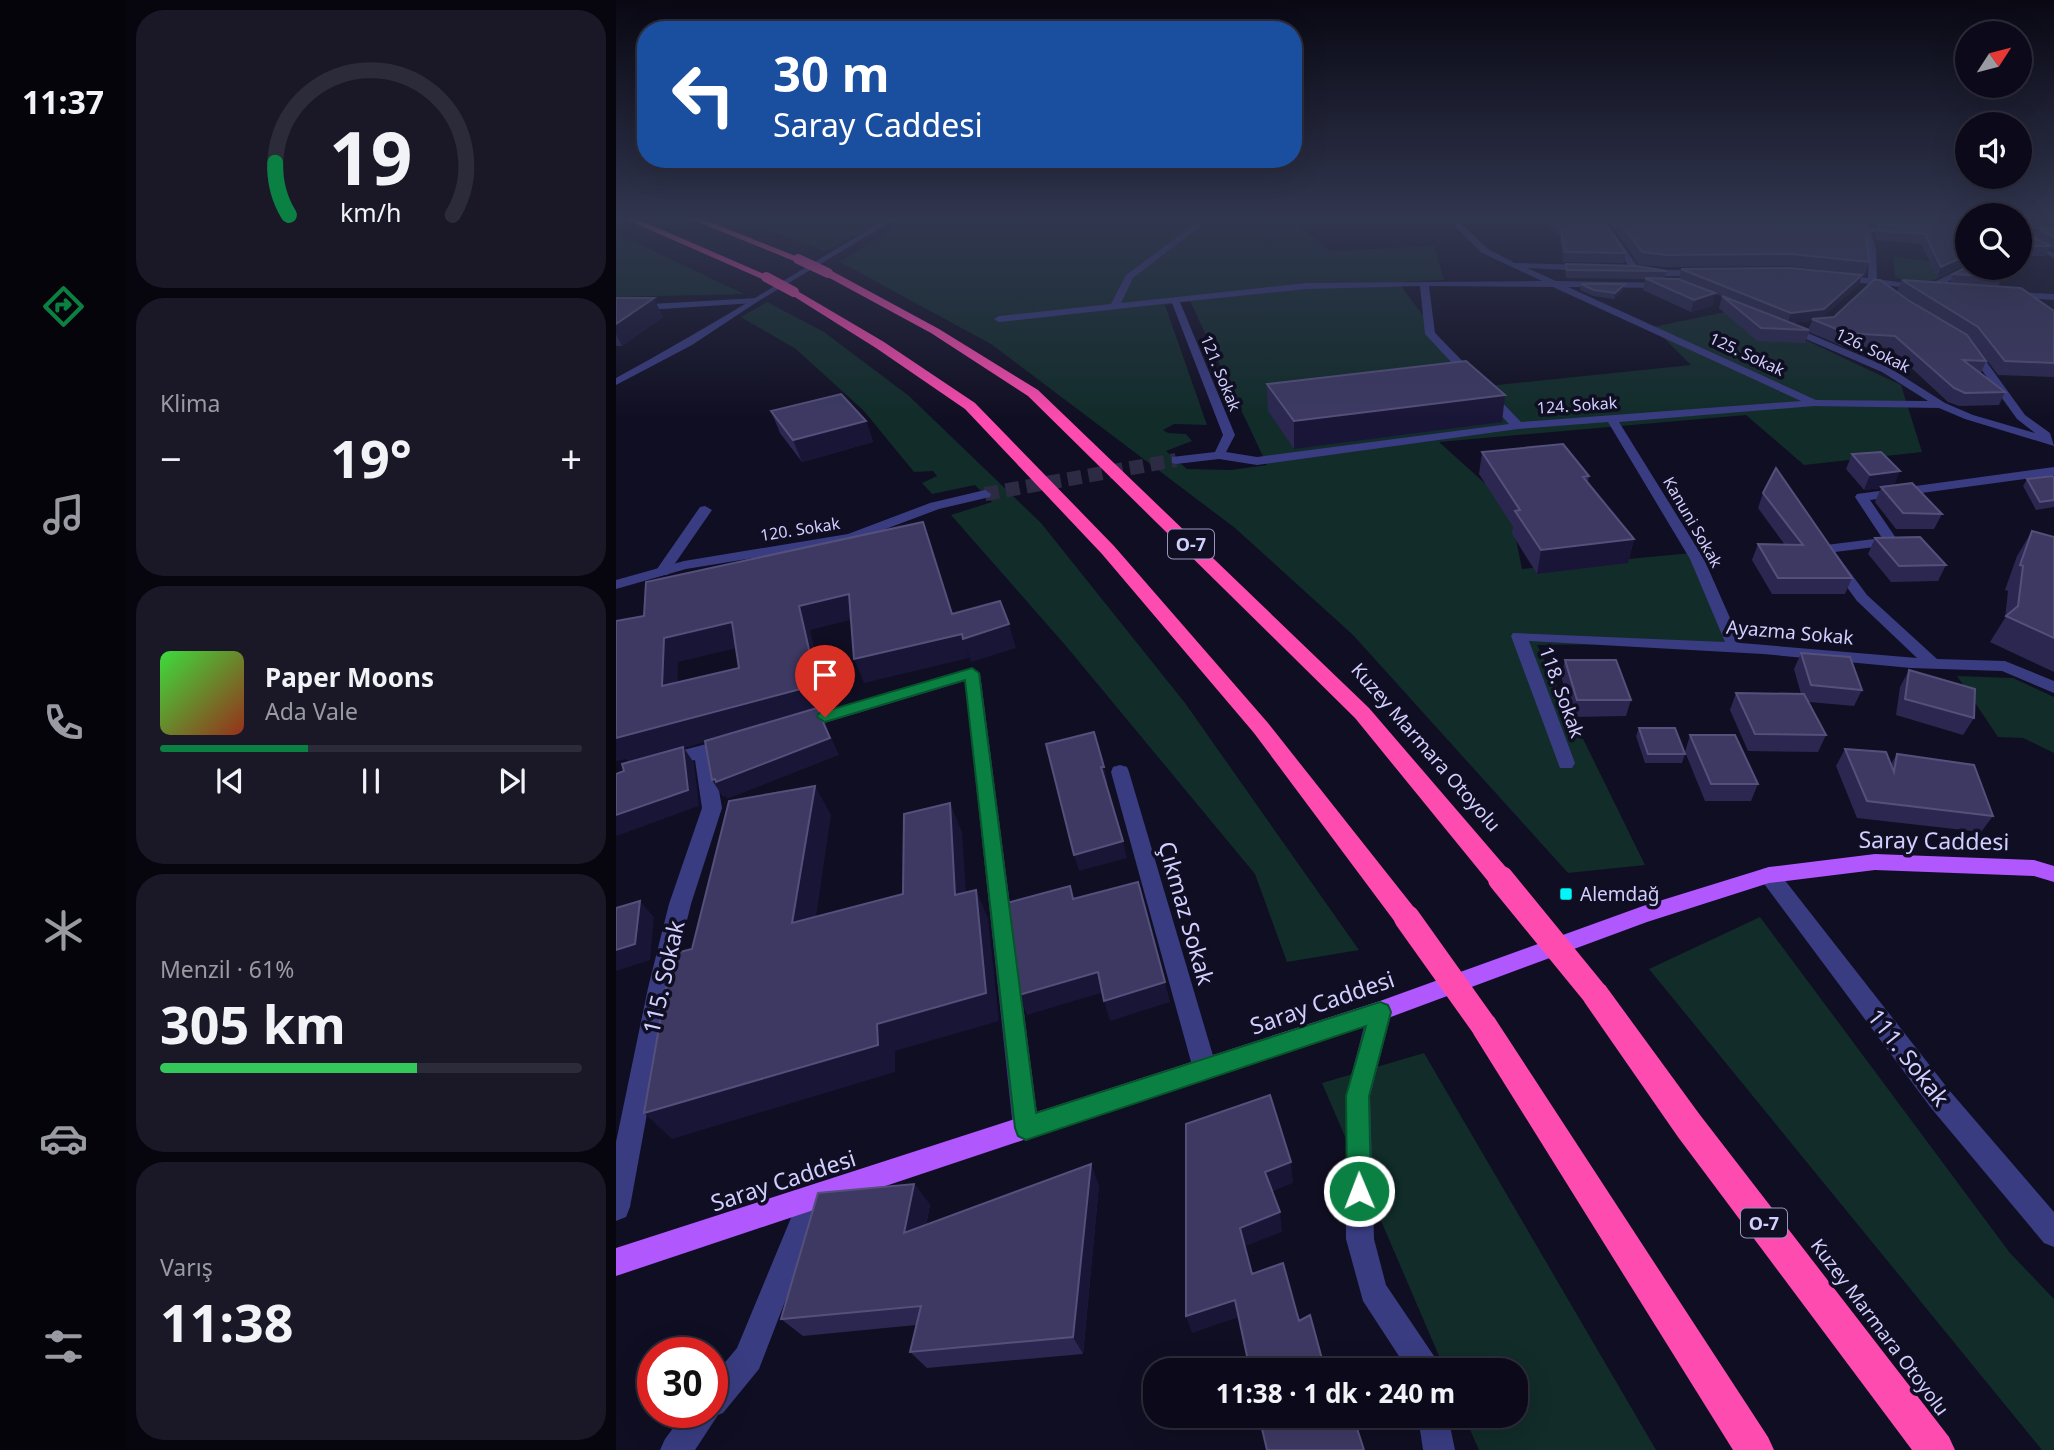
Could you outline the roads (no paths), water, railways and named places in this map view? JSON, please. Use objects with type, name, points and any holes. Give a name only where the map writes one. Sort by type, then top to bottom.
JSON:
[{"type":"highway","points":[[782,286],[880,345],[970,406],[1108,550],[1261,728],[1407,918],[1484,1026],[1755,1450]]},
{"type":"highway","name":"Kuzey Marmara Otoyolu","points":[[851,286],[935,331],[1033,393],[1362,713],[1595,994],[1689,1126],[1936,1450]]},
{"type":"main road","name":"Saray Caddesi","points":[[616,1262],[1380,1012],[1643,915],[1769,875],[1875,862],[2034,868],[2054,874]]},
{"type":"street","points":[[616,382],[688,343],[778,286]]},
{"type":"street","points":[[1115,306],[1125,286]]},
{"type":"street","points":[[999,319],[1320,286]]},
{"type":"street","points":[[1424,286],[1430,334],[1518,426]]},
{"type":"street","name":"125. Sokak","points":[[1556,286],[1814,403]]},
{"type":"street","points":[[1863,290],[1867,286]]},
{"type":"street","points":[[1878,286],[1890,295]]},
{"type":"street","points":[[1926,286],[1956,290]]},
{"type":"street","points":[[2006,295],[2054,297]]},
{"type":"street","points":[[616,309],[754,300]]},
{"type":"street","name":"121. Sokak","points":[[1175,300],[1229,435],[1219,456]]},
{"type":"street","name":"126. Sokak","points":[[1777,324],[1886,370],[1941,405],[2054,442]]},
{"type":"street","points":[[1788,329],[1812,326]]},
{"type":"street","points":[[1957,338],[1967,344],[2021,417],[2054,442]]},
{"type":"street","name":"124. Sokak","points":[[1219,456],[1257,461],[1518,426],[1814,403],[1941,405]]},
{"type":"street","name":"Kanuni Sokak","points":[[1611,418],[1697,559],[1735,648]]},
{"type":"street","points":[[2031,424],[2054,425]]},
{"type":"street","points":[[1176,460],[1219,456]]},
{"type":"street","points":[[1933,663],[1861,598],[1826,549],[1891,541],[1862,497],[2054,471]]},
{"type":"street","name":"120. Sokak","points":[[616,585],[684,565],[851,538],[935,506],[985,494]]},
{"type":"street","points":[[662,572],[705,510]]},
{"type":"street","name":"Ayazma Sokak","points":[[1519,636],[2005,666],[2054,688]]},
{"type":"street","name":"118. Sokak","points":[[1519,636],[1566,763]]},
{"type":"street","points":[[789,728],[972,673],[1026,1128]]},
{"type":"street","points":[[653,765],[751,738]]},
{"type":"street","name":"115. Sokak","points":[[616,1207],[659,988],[680,904],[712,808],[703,750]]},
{"type":"street","name":"Çıkmaz Sokak","points":[[1119,772],[1205,1069]]},
{"type":"street","name":"111. Sokak","points":[[1769,875],[1940,1099],[2054,1233]]},
{"type":"street","points":[[1380,1012],[1357,1096],[1360,1239],[1373,1291],[1417,1358]]},
{"type":"street","points":[[728,1382],[748,1358],[812,1198]]},
{"type":"street","points":[[677,1450],[693,1428]]},
{"type":"street","points":[[1435,1428],[1439,1450]]},
{"type":"tunnel","points":[[985,494],[1176,460]]},
{"type":"place","name":"Alemdağ","points":[[1566,894]]}]
